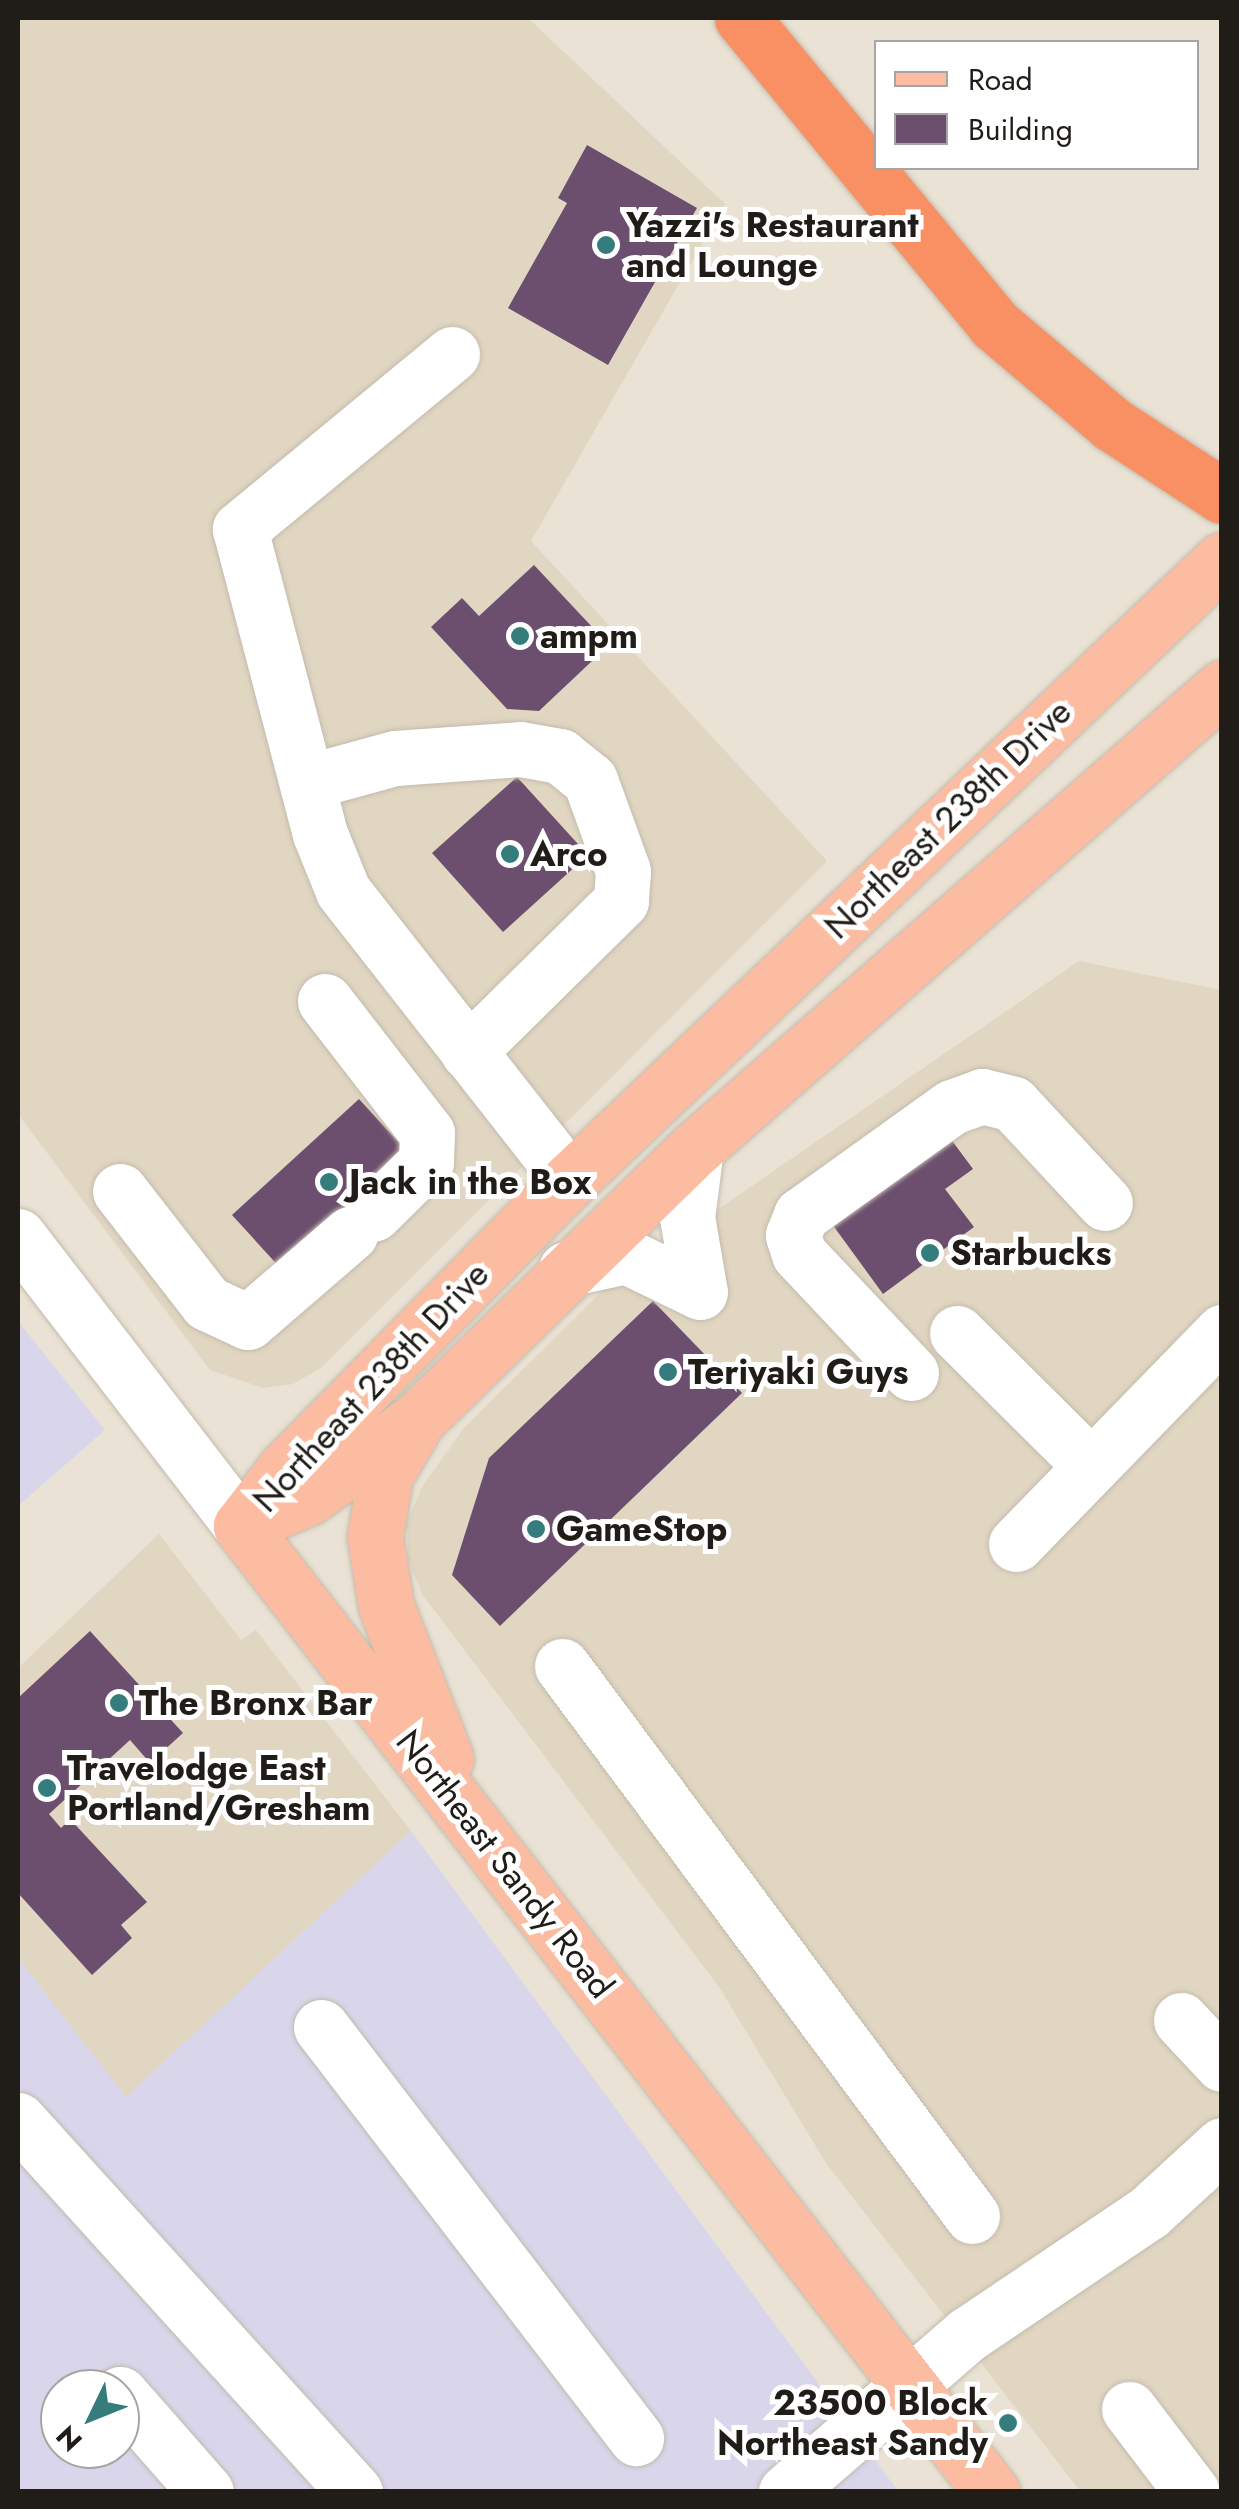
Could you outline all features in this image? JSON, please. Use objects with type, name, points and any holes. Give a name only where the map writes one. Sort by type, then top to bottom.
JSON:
[{"type":"highway","points":[[742,18],[994,324],[1112,424],[1222,496]]},
{"type":"main road","name":"Northeast 238th Drive","points":[[241,1526],[570,1180],[1222,560]]},
{"type":"main road","name":"Northeast 238th Drive","points":[[241,1526],[309,1496],[418,1419],[566,1269],[696,1148],[1222,688]]},
{"type":"main road","points":[[418,1419],[386,1475],[375,1537],[386,1606],[469,1816]]},
{"type":"main road","name":"Northeast Sandy Road","points":[[241,1526],[992,2492]]},
{"type":"street","points":[[452,354],[240,528],[306,782],[344,890],[570,1180]]},
{"type":"street","points":[[306,782],[395,758],[520,749],[560,756],[590,780],[623,871],[620,901],[468,1052]]},
{"type":"street","points":[[120,1191],[207,1302],[248,1322],[362,1224],[426,1162],[426,1133],[325,1001]]},
{"type":"street","points":[[910,1374],[798,1254],[793,1234],[801,1215],[952,1107],[982,1096],[1013,1104],[1106,1203]]},
{"type":"street","points":[[566,1269],[626,1256],[700,1292],[687,1217],[696,1148]]},
{"type":"street","name":"Northeast Sandy Road","points":[[18,1236],[241,1526]]},
{"type":"street","points":[[1016,1544],[1222,1332]]},
{"type":"street","points":[[957,1333],[1091,1466]]},
{"type":"street","points":[[562,1666],[972,2216]]},
{"type":"street","points":[[1181,2020],[1222,2064]]},
{"type":"street","points":[[321,2028],[636,2438]]},
{"type":"street","points":[[18,2120],[356,2492]]},
{"type":"street","points":[[786,2492],[1028,2288],[1150,2212],[1222,2145]]},
{"type":"street","points":[[1129,2409],[1192,2492]]},
{"type":"street","points":[[140,2416],[206,2492]]},
{"type":"shaded area","points":[[18,18],[528,18],[725,204],[531,541],[827,861],[321,1368],[293,1384],[263,1388],[210,1370],[18,1114]]},
{"type":"shaded area","points":[[1079,961],[1221,990],[1221,2491],[1080,2491],[826,2163],[719,1987],[422,1594],[408,1560],[407,1522],[422,1487],[464,1428],[608,1285]]},
{"type":"shaded area","points":[[18,1321],[105,1430],[18,1506]]},
{"type":"shaded area","points":[[159,1534],[241,1640],[256,1630],[411,1831],[126,2098],[18,1958],[18,1668]]},
{"type":"shaded area","points":[[411,1831],[898,2491],[18,2491],[18,1958],[126,2097]]},
{"type":"building","name":"Yazzi's Restaurant and Lounge","points":[[587,145],[697,208],[608,365],[508,308],[567,203],[558,198]]},
{"type":"building","name":"ampm","points":[[534,565],[609,645],[539,711],[507,709],[431,627],[462,598],[479,616]]},
{"type":"building","name":"Arco","points":[[517,777],[588,855],[503,932],[432,853]]},
{"type":"building","name":"Jack in the Box","points":[[359,1099],[414,1159],[294,1283],[232,1215]]},
{"type":"building","points":[[950,1138],[973,1169],[945,1189],[974,1227],[883,1294],[832,1224]]},
{"type":"building","points":[[653,1301],[742,1393],[500,1626],[452,1575],[489,1458]]},
{"type":"building","name":"Travelodge East Portland/Gresham","points":[[90,1631],[183,1733],[150,1763],[130,1740],[49,1814],[61,1828],[70,1819],[147,1902],[121,1925],[132,1938],[92,1975],[18,1893],[18,1698]]},
{"type":"place","name":"Yazzi's Restaurant and Lounge","points":[[606,245]]},
{"type":"place","name":"ampm","points":[[520,636]]},
{"type":"place","name":"Arco","points":[[510,854]]},
{"type":"place","name":"Jack in the Box","points":[[329,1182]]},
{"type":"place","name":"Starbucks","points":[[930,1253]]},
{"type":"place","name":"Teriyaki Guys","points":[[668,1372]]},
{"type":"place","name":"GameStop","points":[[536,1529]]},
{"type":"place","name":"The Bronx Bar","points":[[119,1703]]},
{"type":"place","name":"Travelodge East Portland/Gresham","points":[[47,1788]]},
{"type":"place","name":"23500 Block Northeast Sandy","points":[[1008,2423]]}]
